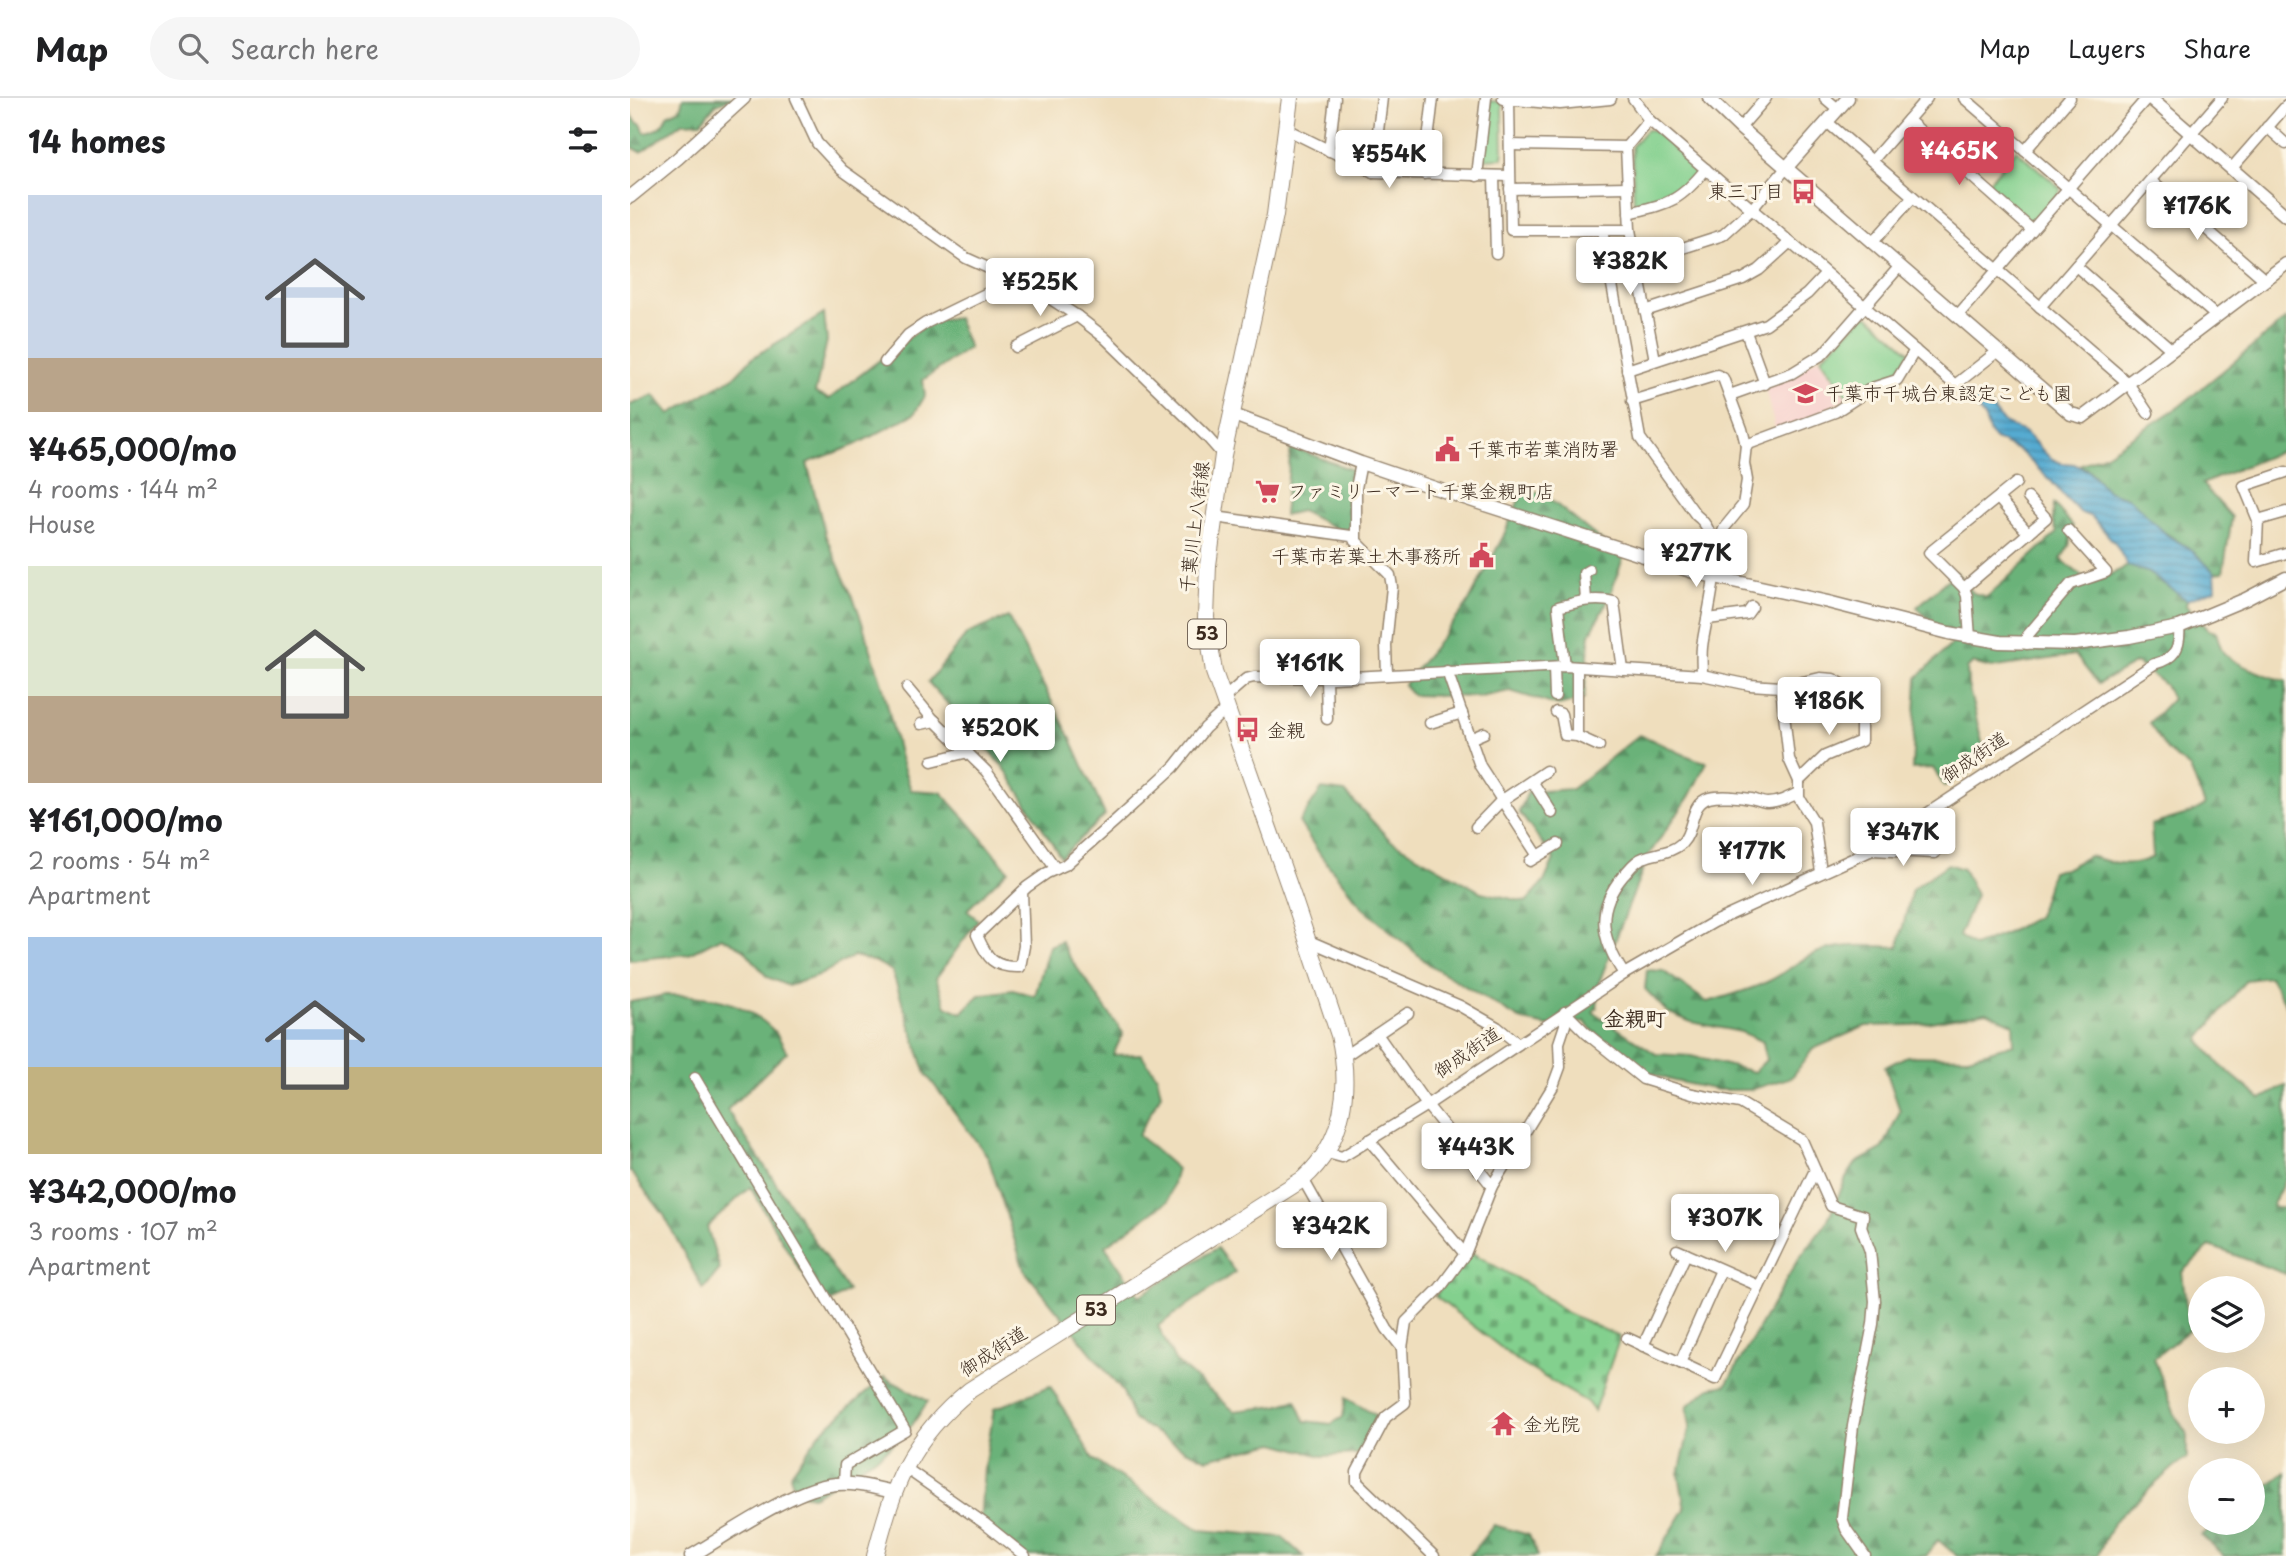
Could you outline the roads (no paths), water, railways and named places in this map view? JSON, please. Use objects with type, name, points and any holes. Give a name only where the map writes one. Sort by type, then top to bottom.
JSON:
[{"type":"main road","name":"千葉川上八街線","points":[[1290,98],[1275,215],[1223,456],[1206,583],[1206,618],[1210,653],[1224,704],[1339,1035],[1343,1057],[1344,1102],[1340,1122],[1326,1153]]},
{"type":"main road","name":"御成街道","points":[[893,1492],[904,1467],[932,1426],[970,1390],[1303,1179],[1326,1153]]},
{"type":"main road","name":"53","points":[[875,1556],[893,1492]]},
{"type":"street","points":[[630,197],[678,159],[744,98]]},
{"type":"street","points":[[796,98],[817,143],[842,170],[965,258],[1016,279],[1077,316],[1104,337],[1208,438],[1223,456]]},
{"type":"street","points":[[1329,151],[1335,98]]},
{"type":"street","points":[[1373,173],[1382,98]]},
{"type":"street","points":[[1424,174],[1433,98]]},
{"type":"street","points":[[1477,176],[1486,98]]},
{"type":"street","points":[[1610,98],[1560,103],[1506,98],[1510,145],[1511,230],[1630,230]]},
{"type":"street","points":[[1633,98],[1649,120],[1955,384],[1998,351]]},
{"type":"street","points":[[1740,128],[1766,98]]},
{"type":"street","points":[[1825,98],[1838,109]]},
{"type":"street","points":[[1636,263],[1723,235],[1752,209],[1847,98]]},
{"type":"street","points":[[1872,161],[1927,98]]},
{"type":"street","points":[[1964,98],[2216,316]]},
{"type":"street","points":[[1958,315],[2148,98],[2286,216]]},
{"type":"street","points":[[2040,307],[2222,98]]},
{"type":"street","points":[[1713,99],[1740,128],[2071,414],[2077,416],[2083,417],[2286,264]]},
{"type":"street","points":[[2025,151],[2063,100]]},
{"type":"street","points":[[2231,169],[2286,106]]},
{"type":"street","points":[[1649,120],[1626,147],[1630,230],[1655,360]]},
{"type":"street","points":[[1908,120],[2032,230]]},
{"type":"street","points":[[1827,122],[2128,383],[2148,413]]},
{"type":"street","points":[[2267,127],[2286,144]]},
{"type":"street","points":[[1286,129],[1373,173],[1509,176]]},
{"type":"street","points":[[1510,145],[1626,147]]},
{"type":"street","points":[[1629,213],[1682,196],[1706,169]]},
{"type":"street","points":[[1494,176],[1496,253]]},
{"type":"street","points":[[2151,181],[2265,280]]},
{"type":"street","points":[[1510,189],[1628,187]]},
{"type":"street","points":[[1873,242],[1913,197]]},
{"type":"street","points":[[1602,230],[1640,438],[1688,505],[1706,522],[1714,552],[1713,590],[1702,647],[1702,675]]},
{"type":"street","points":[[1646,311],[1743,279],[1759,270],[1789,243]]},
{"type":"street","points":[[1730,395],[1792,373],[1823,354],[1900,266]]},
{"type":"street","points":[[2076,266],[2172,350]]},
{"type":"street","points":[[1627,370],[1766,324],[1793,306],[1826,274]]},
{"type":"street","points":[[885,362],[908,335],[926,323],[1016,279]]},
{"type":"street","points":[[1016,347],[1077,316]]},
{"type":"street","points":[[1746,332],[1765,384]]},
{"type":"street","points":[[1746,445],[1835,412],[1872,388],[1897,380],[1915,350]]},
{"type":"street","points":[[1632,401],[1717,375],[1723,378],[1746,445],[1746,480],[1744,505],[1725,527],[1714,552]]},
{"type":"street","points":[[1231,414],[1361,463],[1479,503],[1713,576],[1970,638],[2027,644],[2102,641],[2179,627],[2212,615],[2286,578]]},
{"type":"street","points":[[1356,541],[1356,488],[1361,463]]},
{"type":"street","points":[[2286,472],[2244,486],[2258,520],[2256,562],[2286,553]]},
{"type":"street","points":[[1970,638],[1964,588],[1929,553],[2016,483]]},
{"type":"street","points":[[1998,498],[2028,533]]},
{"type":"street","points":[[1964,588],[2046,518],[2028,498]]},
{"type":"street","points":[[2258,520],[2286,512]]},
{"type":"street","points":[[1215,517],[1351,536],[1390,575],[1392,587],[1386,645],[1387,675]]},
{"type":"street","points":[[2027,644],[2027,636],[2054,607],[2065,589],[2071,584],[2106,572],[2068,530]]},
{"type":"street","points":[[1586,600],[1584,573],[1589,570]]},
{"type":"street","points":[[1555,696],[1559,666],[1558,607],[1586,600],[1615,603],[1623,670]]},
{"type":"street","points":[[1708,619],[1747,614],[1752,607]]},
{"type":"street","name":"御成街道","points":[[1326,1153],[1342,1157],[1427,1105],[1623,974],[1714,922],[1872,850],[2154,664],[2171,657],[2179,644],[2179,627]]},
{"type":"street","points":[[1022,892],[1024,946],[1020,967],[1006,968],[989,958],[977,935],[1022,892],[1036,880],[1065,865],[1160,781],[1247,679],[1326,678],[1559,666],[1702,675],[1750,685],[1781,687],[1819,678],[1833,679],[1861,694],[1861,741],[1825,756],[1800,781],[1798,793],[1814,822],[1821,872]]},
{"type":"street","points":[[1577,667],[1577,736]]},
{"type":"street","points":[[1447,671],[1480,766],[1534,859],[1558,844]]},
{"type":"street","points":[[1326,678],[1327,719]]},
{"type":"street","points":[[2104,680],[2113,691]]},
{"type":"street","points":[[1781,687],[1789,759],[1800,781]]},
{"type":"street","points":[[907,688],[998,786],[1056,869]]},
{"type":"street","points":[[1556,712],[1561,714],[1564,735],[1577,736],[1600,746]]},
{"type":"street","points":[[1430,723],[1462,713]]},
{"type":"street","points":[[921,724],[935,721]]},
{"type":"street","points":[[1470,738],[1484,733]]},
{"type":"street","points":[[932,761],[968,752]]},
{"type":"street","points":[[1476,827],[1501,801],[1546,771]]},
{"type":"street","points":[[1532,781],[1552,813]]},
{"type":"street","points":[[1623,974],[1615,961],[1603,923],[1609,895],[1633,864],[1642,858],[1671,851],[1683,842],[1689,834],[1696,808],[1710,797],[1750,799],[1766,803],[1780,801],[1798,793]]},
{"type":"street","points":[[1872,850],[1935,853],[1923,817]]},
{"type":"street","points":[[1307,940],[1460,1006],[1497,1027],[1518,1044]]},
{"type":"street","points":[[1565,1012],[1643,1079],[1692,1094],[1740,1102],[1802,1140],[1833,1208],[1863,1216],[1861,1227],[1870,1251],[1875,1301],[1853,1426],[1842,1518],[1846,1529],[1865,1556]]},
{"type":"street","points":[[1434,1556],[1390,1516],[1357,1482],[1356,1477],[1386,1417],[1405,1403],[1402,1348],[1406,1321],[1440,1288],[1465,1254],[1492,1186],[1553,1086],[1560,1067],[1559,1043],[1565,1025],[1565,1012]]},
{"type":"street","points":[[1343,1057],[1408,1013]]},
{"type":"street","points":[[1377,1034],[1427,1105],[1492,1186]]},
{"type":"street","points":[[695,1078],[905,1430],[845,1465],[844,1483]]},
{"type":"street","points":[[1369,1140],[1465,1254]]},
{"type":"street","points":[[1627,1338],[1715,1379],[1815,1170]]},
{"type":"street","points":[[1303,1179],[1387,1329],[1402,1348]]},
{"type":"street","points":[[1643,1346],[1681,1252],[1759,1286]]},
{"type":"street","points":[[1680,1363],[1721,1270]]},
{"type":"street","points":[[1387,1329],[1402,1377]]},
{"type":"street","points":[[904,1467],[984,1523],[1025,1556]]},
{"type":"street","points":[[691,1556],[797,1495],[828,1485],[863,1485],[893,1492]]},
{"type":"water","points":[[1981,395],[2004,423],[2026,433],[2050,458],[2089,471],[2107,491],[2130,499],[2167,535],[2192,550],[2215,573],[2216,589],[2187,600],[2147,572],[2128,566],[2115,543],[2092,517],[2081,513],[2020,451],[1990,434],[1985,419],[1973,403],[1976,396]]},
{"type":"place","name":"東三丁目","points":[[1804,191]]},
{"type":"place","name":"千葉市千城台東認定こども園","points":[[1805,393]]},
{"type":"place","name":"千葉市若葉消防署","points":[[1447,449]]},
{"type":"place","name":"ファミリーマート千葉金親町店","points":[[1268,491]]},
{"type":"place","name":"千葉市若葉土木事務所","points":[[1481,556]]},
{"type":"place","name":"金親","points":[[1247,730]]},
{"type":"place","name":"金光院","points":[[1503,1424]]},
{"type":"district","name":"金親町","points":[[1635,1019]]}]
